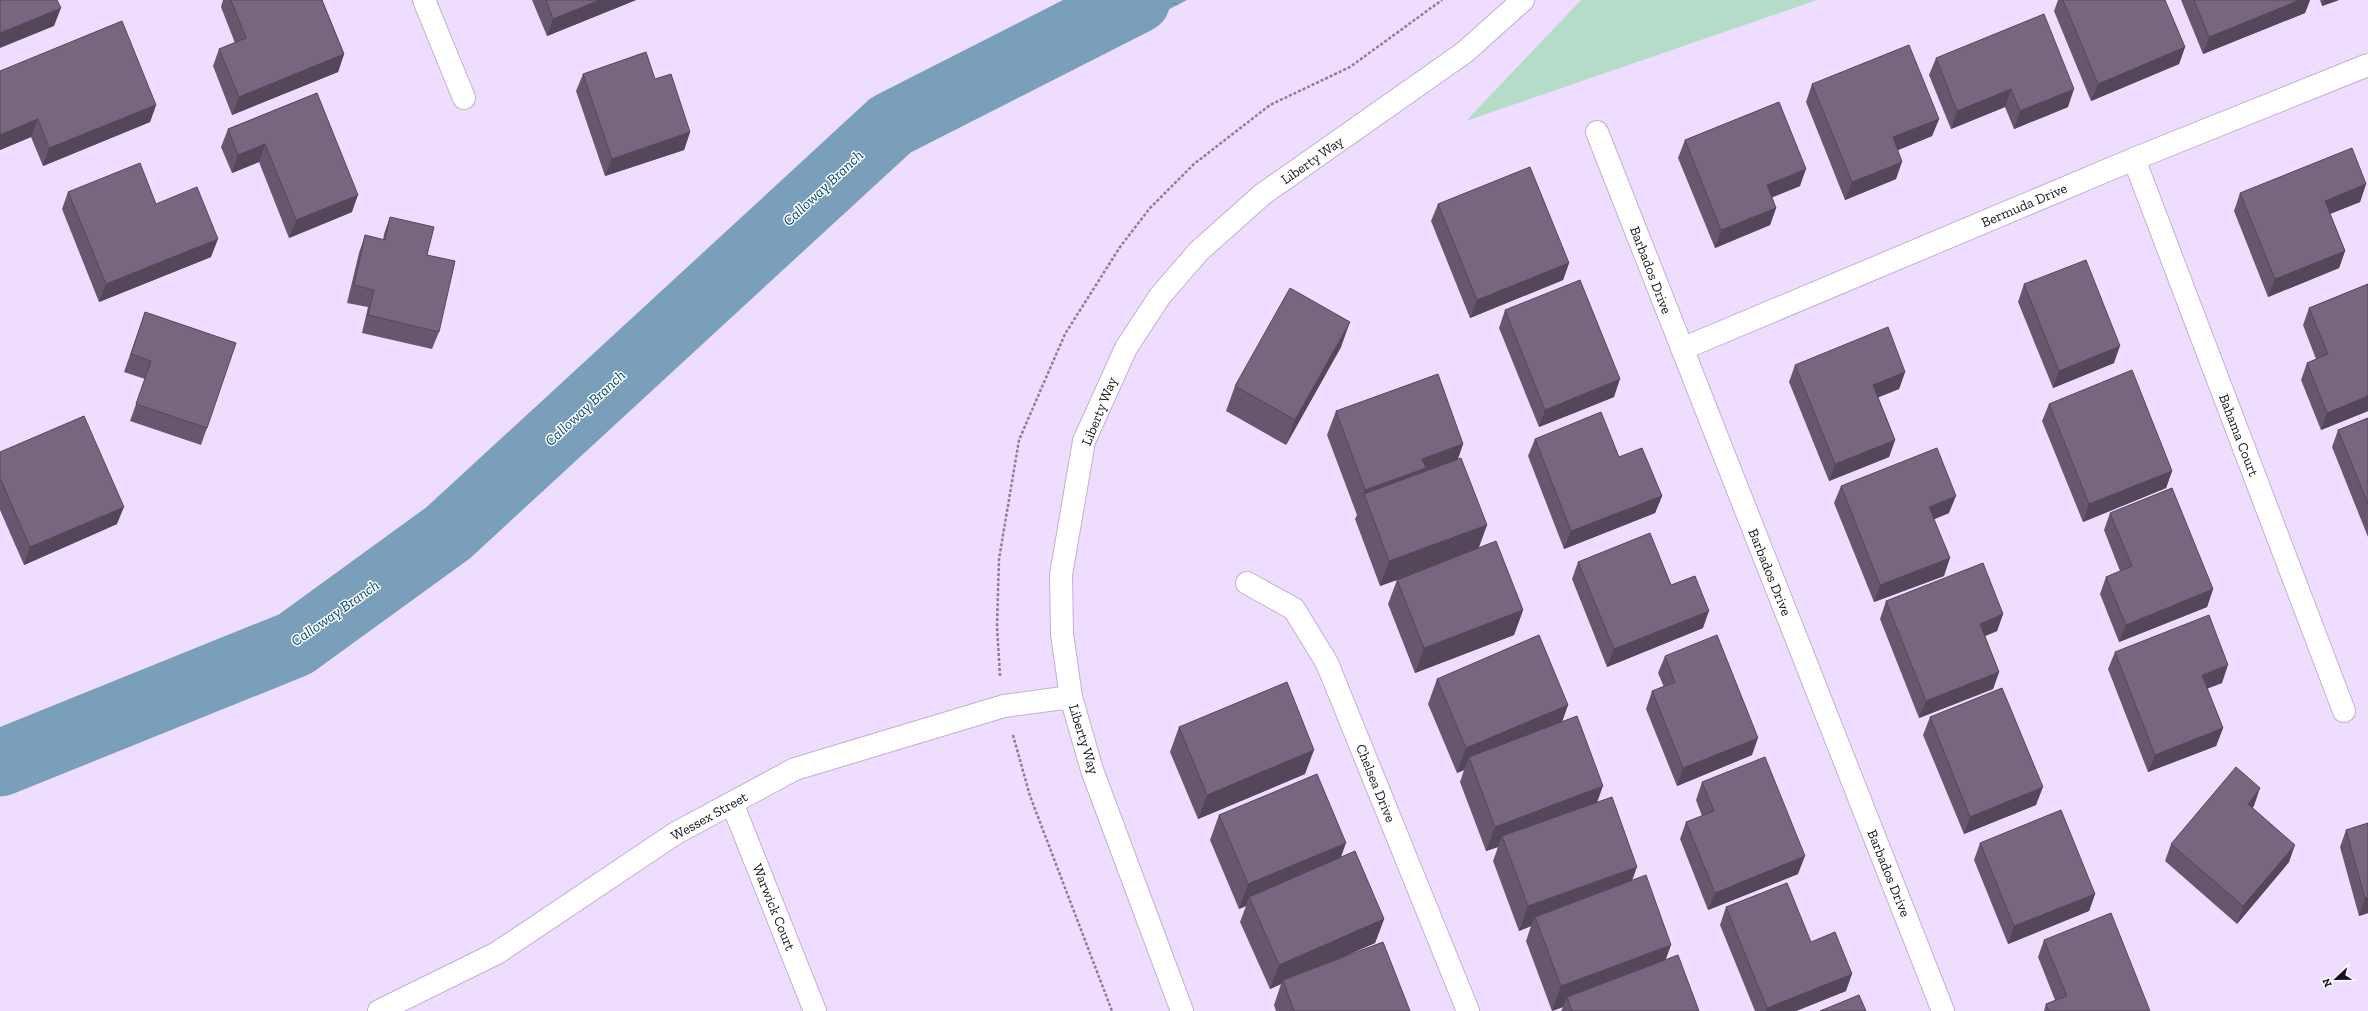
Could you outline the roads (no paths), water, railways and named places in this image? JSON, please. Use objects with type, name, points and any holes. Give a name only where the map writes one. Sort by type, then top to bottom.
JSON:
[{"type":"street","points":[[424,0],[464,98]]},
{"type":"street","name":"Liberty Way","points":[[1182,1011],[1092,770],[1071,697],[1062,634],[1061,576],[1084,441],[1130,342],[1160,296],[1198,251],[1263,194],[1465,52],[1515,9],[1522,0]]},
{"type":"street","name":"Bermuda Drive","points":[[1682,349],[2134,159],[2368,65]]},
{"type":"street","name":"Barbados Drive","points":[[1597,132],[1943,1011]]},
{"type":"street","name":"Bahama Court","points":[[2134,159],[2344,711]]},
{"type":"street","name":"Chelsea Drive","points":[[1247,583],[1294,609],[1327,663],[1468,1011]]},
{"type":"street","name":"Wessex Street","points":[[379,1011],[497,953],[676,834],[795,769],[1004,706],[1071,697]]},
{"type":"street","name":"Warwick Court","points":[[732,803],[815,1011]]},
{"type":"water","points":[[1080,0],[1187,0],[1090,50],[1070,6]]},
{"type":"waterway","name":"Calloway Branch","points":[[0,763],[295,644],[448,533],[891,125],[1137,0]]}]
